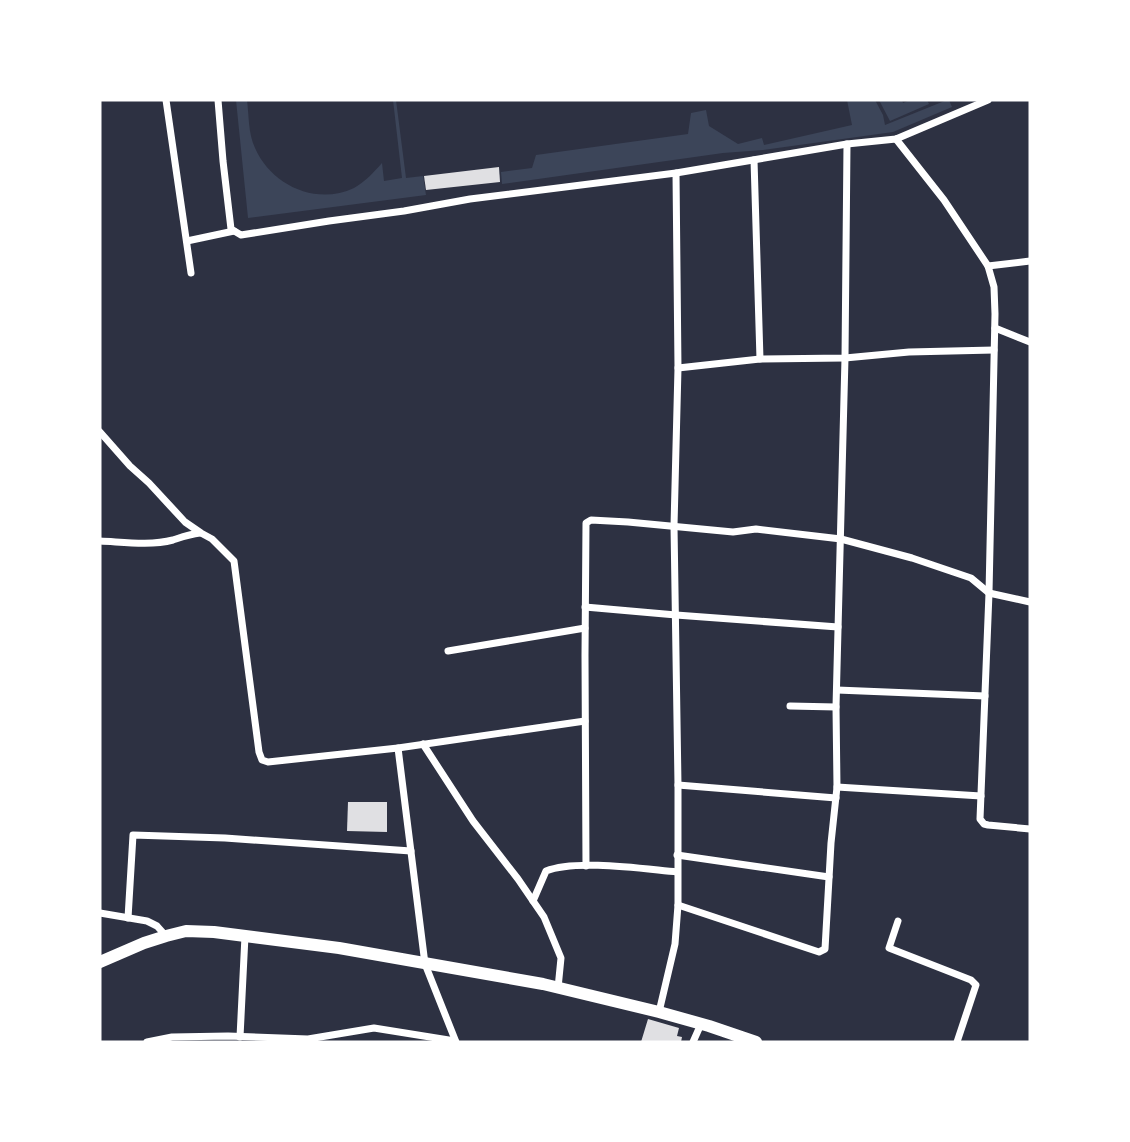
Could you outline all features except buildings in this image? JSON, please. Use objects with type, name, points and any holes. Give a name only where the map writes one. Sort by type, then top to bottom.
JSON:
[{"type":"main road","points":[[100,962],[166,936],[186,931],[214,932],[339,948],[558,988],[659,1012],[756,1042]]},
{"type":"street","points":[[166,100],[191,273]]},
{"type":"street","points":[[218,100],[232,229],[240,234],[470,199],[676,173],[847,144],[896,139],[988,100]]},
{"type":"street","points":[[896,139],[944,200],[988,266],[994,287],[989,593],[980,819],[984,824],[1030,829]]},
{"type":"street","points":[[678,905],[820,952],[825,949],[837,787],[836,707],[845,358],[847,144]]},
{"type":"street","points":[[754,160],[760,359]]},
{"type":"street","points":[[659,1012],[675,944],[678,905],[674,526],[678,368],[676,173]]},
{"type":"street","points":[[187,241],[234,231]]},
{"type":"street","points":[[988,266],[1030,261]]},
{"type":"street","points":[[995,328],[1030,342]]},
{"type":"street","points":[[678,368],[760,359],[845,358],[909,352],[994,350]]},
{"type":"street","points":[[100,432],[130,467],[149,483],[185,522],[212,539],[234,561],[262,760],[268,762],[398,748],[585,721]]},
{"type":"street","points":[[586,866],[585,607],[586,523],[590,520],[733,532],[756,529],[841,539],[912,558],[971,578],[989,593],[1030,602]]},
{"type":"street","points":[[100,541],[172,540],[201,533]]},
{"type":"street","points":[[585,607],[838,627]]},
{"type":"street","points":[[448,651],[585,628]]},
{"type":"street","points":[[837,690],[985,696]]},
{"type":"street","points":[[790,705],[836,707]]},
{"type":"street","points":[[422,744],[473,821],[544,917],[561,958],[558,988]]},
{"type":"street","points":[[398,748],[425,964],[456,1042]]},
{"type":"street","points":[[678,785],[836,798]]},
{"type":"street","points":[[837,787],[982,796]]},
{"type":"street","points":[[128,918],[134,835],[225,838],[411,851]]},
{"type":"street","points":[[677,855],[829,877]]},
{"type":"street","points":[[533,901],[546,871],[558,866],[677,872]]},
{"type":"street","points":[[100,913],[147,921],[157,926],[166,936]]},
{"type":"street","points":[[898,922],[889,948],[971,980],[976,985],[957,1042]]},
{"type":"street","points":[[240,1037],[245,936]]},
{"type":"street","points":[[693,1042],[701,1024]]},
{"type":"street","points":[[147,1042],[172,1037],[308,1039],[374,1028],[456,1042]]},
{"type":"shaded area","points":[[236,100],[247,100],[255,148],[272,172],[296,189],[325,195],[354,188],[382,163],[384,181],[402,178],[393,100],[396,100],[406,178],[423,176],[426,195],[248,218]]},
{"type":"shaded area","points":[[847,100],[875,100],[885,125],[947,100],[952,107],[893,132],[502,184],[501,172],[532,168],[536,155],[688,134],[691,113],[706,110],[709,126],[738,144],[762,138],[764,145],[852,125]]},
{"type":"shaded area","points":[[879,100],[902,100],[903,103],[910,100],[927,100],[929,104],[890,121]]}]
